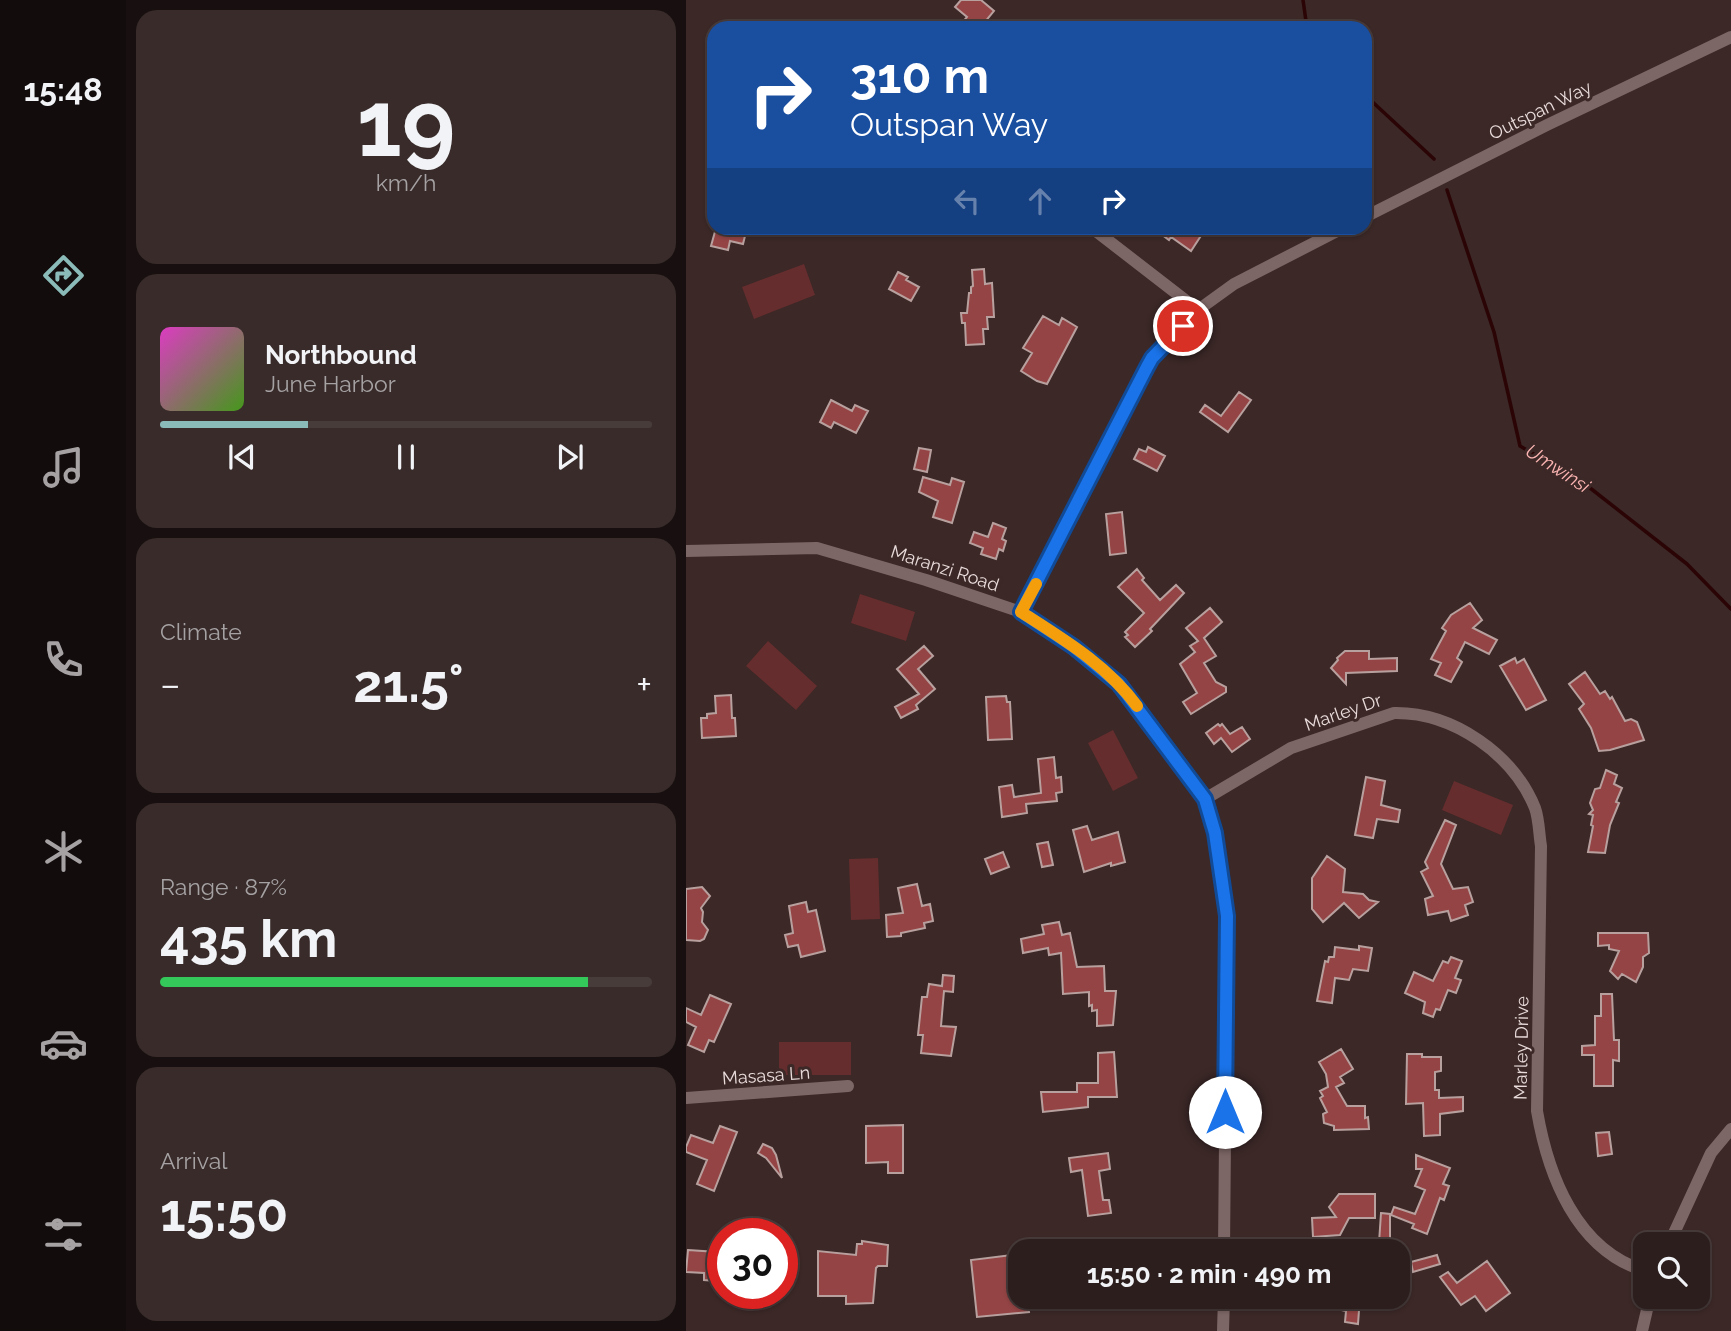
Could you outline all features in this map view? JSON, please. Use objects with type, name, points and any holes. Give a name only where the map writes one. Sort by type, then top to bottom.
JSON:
[{"type":"street","name":"Outspan Way","points":[[1372,213],[1547,125],[1731,37]]},
{"type":"street","points":[[1101,235],[1198,310]]},
{"type":"street","points":[[1021,612],[1152,358],[1198,310],[1234,284],[1329,235]]},
{"type":"street","name":"Maranzi Road","points":[[686,551],[805,547],[832,550],[1021,612],[1074,647],[1119,684],[1205,799],[1215,833],[1227,916],[1224,1239]]},
{"type":"street","name":"Marley Dr","points":[[1205,799],[1291,748],[1394,713],[1434,720],[1483,741],[1523,786]]},
{"type":"street","name":"Marley Drive","points":[[1523,786],[1535,810],[1541,846],[1537,1111],[1541,1136],[1565,1201],[1584,1230],[1633,1267]]},
{"type":"street","name":"Masasa Ln","points":[[686,1098],[848,1086]]},
{"type":"street","points":[[1675,1232],[1711,1153],[1731,1129]]},
{"type":"street","points":[[1223,1331],[1224,1309]]},
{"type":"street","points":[[1642,1331],[1647,1309]]},
{"type":"shaded area","points":[[804,264],[815,295],[754,319],[742,287]]},
{"type":"shaded area","points":[[860,594],[915,612],[906,641],[851,623]]},
{"type":"shaded area","points":[[768,641],[817,686],[796,710],[746,666]]},
{"type":"shaded area","points":[[1113,730],[1138,778],[1113,791],[1088,743]]},
{"type":"shaded area","points":[[1454,781],[1513,805],[1501,835],[1442,810]]},
{"type":"shaded area","points":[[878,858],[880,919],[851,920],[849,859]]},
{"type":"shaded area","points":[[779,1042],[851,1042],[851,1075],[779,1075]]},
{"type":"building","points":[[961,0],[981,0],[994,11],[986,21],[964,21],[967,17],[955,7]]},
{"type":"building","points":[[714,235],[745,235],[743,244],[730,241],[728,250],[711,246]]},
{"type":"building","points":[[1162,235],[1201,235],[1191,251],[1171,237],[1169,240]]},
{"type":"building","points":[[984,269],[985,284],[992,283],[994,317],[987,317],[988,329],[983,329],[984,344],[966,345],[965,323],[962,323],[961,313],[967,313],[969,293],[973,286],[972,270]]},
{"type":"building","points":[[898,272],[919,287],[911,301],[889,289]]},
{"type":"building","points":[[1043,316],[1059,325],[1062,318],[1077,327],[1047,384],[1021,371],[1032,353],[1023,348]]},
{"type":"building","points":[[1239,392],[1251,400],[1228,432],[1200,412],[1205,405],[1221,416]]},
{"type":"building","points":[[831,400],[852,411],[855,405],[868,411],[856,433],[834,422],[831,428],[820,422]]},
{"type":"building","points":[[1148,447],[1165,456],[1157,471],[1134,459],[1139,449],[1146,452]]},
{"type":"building","points":[[919,448],[931,450],[927,472],[914,469]]},
{"type":"building","points":[[923,477],[950,485],[952,478],[964,482],[952,523],[933,517],[938,501],[919,492]]},
{"type":"building","points":[[1122,512],[1126,553],[1110,555],[1106,514]]},
{"type":"building","points":[[993,523],[1006,528],[1002,539],[1006,541],[1003,551],[999,549],[996,559],[981,554],[983,548],[970,543],[974,532],[988,537]]},
{"type":"building","points":[[1137,569],[1144,578],[1142,580],[1160,600],[1176,585],[1184,593],[1135,647],[1125,637],[1128,635],[1125,632],[1144,613],[1118,587]]},
{"type":"building","points":[[1470,603],[1482,620],[1473,628],[1497,640],[1489,654],[1465,642],[1457,658],[1462,662],[1451,682],[1435,675],[1441,663],[1431,659],[1446,631],[1442,628],[1451,615]]},
{"type":"building","points":[[1210,608],[1222,622],[1204,638],[1216,656],[1204,663],[1216,682],[1226,687],[1226,692],[1191,714],[1183,702],[1197,693],[1180,664],[1195,652],[1190,646],[1198,641],[1186,628]]},
{"type":"building","points":[[924,646],[933,656],[918,669],[935,689],[916,705],[918,709],[901,718],[895,707],[919,694],[897,669]]},
{"type":"building","points":[[1345,651],[1369,651],[1369,659],[1397,658],[1397,671],[1346,673],[1346,684],[1331,668]]},
{"type":"building","points":[[1515,658],[1517,663],[1524,659],[1546,700],[1526,710],[1500,666]]},
{"type":"building","points":[[1585,672],[1600,694],[1605,691],[1610,699],[1612,697],[1625,721],[1631,719],[1637,722],[1644,740],[1599,751],[1591,728],[1579,709],[1584,704],[1569,684]]},
{"type":"building","points":[[731,695],[736,736],[702,738],[701,718],[716,713],[715,696]]},
{"type":"building","points":[[1006,696],[1007,702],[1010,702],[1012,739],[988,740],[986,697]]},
{"type":"building","points":[[1222,724],[1230,734],[1242,727],[1250,739],[1232,752],[1221,738],[1214,744],[1206,733]]},
{"type":"building","points":[[1054,757],[1056,778],[1061,777],[1062,792],[1056,793],[1057,801],[1026,804],[1027,813],[1002,817],[999,787],[1012,785],[1014,797],[1041,793],[1038,759]]},
{"type":"building","points":[[1606,770],[1617,775],[1614,784],[1622,788],[1616,802],[1619,803],[1610,825],[1605,853],[1588,852],[1593,826],[1593,815],[1589,814],[1593,810],[1590,803],[1595,789],[1600,788]]},
{"type":"building","points":[[1366,777],[1385,781],[1381,805],[1400,810],[1398,822],[1377,819],[1373,838],[1355,835]]},
{"type":"building","points":[[1445,820],[1456,825],[1441,864],[1453,889],[1468,887],[1473,902],[1465,905],[1468,915],[1451,921],[1448,911],[1428,915],[1425,899],[1433,896],[1421,872],[1428,868],[1425,862]]},
{"type":"building","points":[[1087,826],[1092,840],[1118,832],[1125,862],[1111,866],[1111,863],[1084,872],[1073,830]]},
{"type":"building","points":[[1048,842],[1053,865],[1042,867],[1037,844]]},
{"type":"building","points":[[1003,852],[1009,867],[991,874],[985,859]]},
{"type":"building","points":[[1327,856],[1345,869],[1343,892],[1363,894],[1369,900],[1378,902],[1359,918],[1344,903],[1323,922],[1312,909],[1312,878]]},
{"type":"building","points":[[917,884],[922,906],[930,904],[933,921],[924,923],[925,928],[901,933],[901,936],[887,937],[886,915],[903,913],[898,888]]},
{"type":"building","points":[[702,887],[710,896],[701,908],[702,922],[708,930],[700,941],[686,940],[686,889]]},
{"type":"building","points":[[806,902],[808,912],[816,910],[825,951],[801,957],[798,945],[788,947],[785,935],[793,933],[789,906]]},
{"type":"building","points":[[1059,922],[1062,935],[1070,933],[1077,967],[1104,966],[1105,991],[1116,991],[1113,1025],[1097,1026],[1097,1010],[1092,1011],[1092,1005],[1089,1006],[1089,992],[1063,994],[1061,953],[1049,955],[1048,948],[1023,953],[1021,939],[1044,934],[1042,925]]},
{"type":"building","points":[[1598,933],[1648,933],[1649,953],[1643,957],[1643,967],[1636,982],[1622,974],[1618,979],[1610,971],[1619,951],[1609,949],[1609,945],[1598,946]]},
{"type":"building","points":[[1359,946],[1372,948],[1368,971],[1353,969],[1349,980],[1335,978],[1332,1003],[1317,1001],[1325,961],[1328,962],[1329,957],[1334,957],[1335,947],[1359,950]]},
{"type":"building","points":[[1451,957],[1462,961],[1455,978],[1461,980],[1456,993],[1448,990],[1440,1010],[1436,1009],[1433,1017],[1423,1013],[1425,1002],[1405,993],[1414,972],[1433,981],[1443,961],[1448,963]]},
{"type":"building","points":[[943,975],[954,976],[953,992],[944,991],[941,1026],[956,1027],[951,1056],[921,1053],[923,1035],[918,1035],[922,997],[927,997],[929,984],[942,986]]},
{"type":"building","points":[[1601,994],[1612,994],[1614,1040],[1619,1040],[1619,1061],[1613,1060],[1613,1086],[1594,1086],[1594,1055],[1582,1055],[1582,1046],[1595,1045],[1595,1016],[1601,1016]]},
{"type":"building","points":[[710,995],[731,1004],[714,1042],[709,1040],[704,1052],[688,1045],[696,1027],[686,1022],[686,1008],[701,1015]]},
{"type":"building","points":[[1341,1049],[1353,1069],[1340,1077],[1344,1083],[1336,1087],[1347,1106],[1365,1106],[1369,1129],[1334,1130],[1334,1126],[1324,1123],[1323,1114],[1327,1112],[1320,1098],[1323,1096],[1320,1091],[1328,1087],[1326,1074],[1319,1062]]},
{"type":"building","points":[[1114,1052],[1117,1097],[1088,1097],[1088,1107],[1043,1112],[1041,1092],[1077,1092],[1077,1083],[1098,1083],[1098,1053]]},
{"type":"building","points":[[1407,1054],[1441,1057],[1441,1071],[1435,1072],[1435,1090],[1439,1090],[1439,1098],[1463,1097],[1463,1111],[1440,1114],[1440,1135],[1424,1136],[1423,1103],[1406,1104]]},
{"type":"building","points":[[903,1125],[903,1173],[888,1173],[888,1162],[866,1163],[866,1126]]},
{"type":"building","points":[[720,1126],[737,1132],[714,1191],[697,1184],[707,1160],[686,1152],[686,1147],[691,1135],[713,1143]]},
{"type":"building","points":[[1609,1132],[1612,1154],[1598,1156],[1596,1133]]},
{"type":"building","points":[[763,1144],[772,1148],[776,1155],[782,1178],[766,1158],[758,1153]]},
{"type":"building","points":[[1108,1153],[1110,1169],[1099,1171],[1103,1200],[1109,1200],[1111,1213],[1088,1216],[1082,1170],[1071,1172],[1069,1158]]},
{"type":"building","points":[[1416,1155],[1450,1168],[1443,1184],[1449,1186],[1444,1200],[1440,1198],[1427,1234],[1412,1228],[1414,1224],[1391,1215],[1394,1207],[1415,1214],[1425,1190],[1415,1186],[1422,1169],[1416,1169]]},
{"type":"building","points":[[1339,1194],[1375,1194],[1375,1218],[1349,1218],[1340,1235],[1313,1237],[1312,1218],[1336,1217],[1329,1207]]},
{"type":"building","points":[[1381,1213],[1390,1214],[1390,1239],[1379,1239]]},
{"type":"building","points":[[862,1241],[888,1245],[887,1266],[876,1268],[873,1303],[846,1304],[846,1296],[818,1296],[818,1251],[856,1255],[857,1244],[862,1244]]},
{"type":"building","points":[[688,1250],[707,1251],[707,1280],[704,1280],[704,1273],[686,1272]]},
{"type":"building","points":[[1008,1255],[1008,1309],[1029,1309],[1029,1312],[977,1317],[971,1260]]},
{"type":"building","points":[[1437,1255],[1440,1264],[1413,1272],[1411,1262]]},
{"type":"building","points":[[1487,1261],[1510,1293],[1486,1311],[1475,1296],[1461,1305],[1440,1277],[1448,1272],[1457,1283]]},
{"type":"building","points":[[1359,1309],[1358,1324],[1345,1322],[1346,1311],[1341,1310]]},
{"type":"waterway","name":"Umwinsi","points":[[1303,0],[1306,21]]},
{"type":"waterway","name":"Umwinsi","points":[[1372,101],[1434,159]]},
{"type":"waterway","name":"Umwinsi","points":[[1447,190],[1494,332],[1520,446],[1585,484],[1687,564],[1731,609]]},
{"type":"slow traffic","points":[[1036,584],[1021,612],[1095,663],[1127,692],[1137,706]]},
{"type":"route","points":[[1183,326],[1152,358],[1021,612],[1074,647],[1127,692],[1205,799],[1215,833],[1227,916],[1225,1112]]}]
